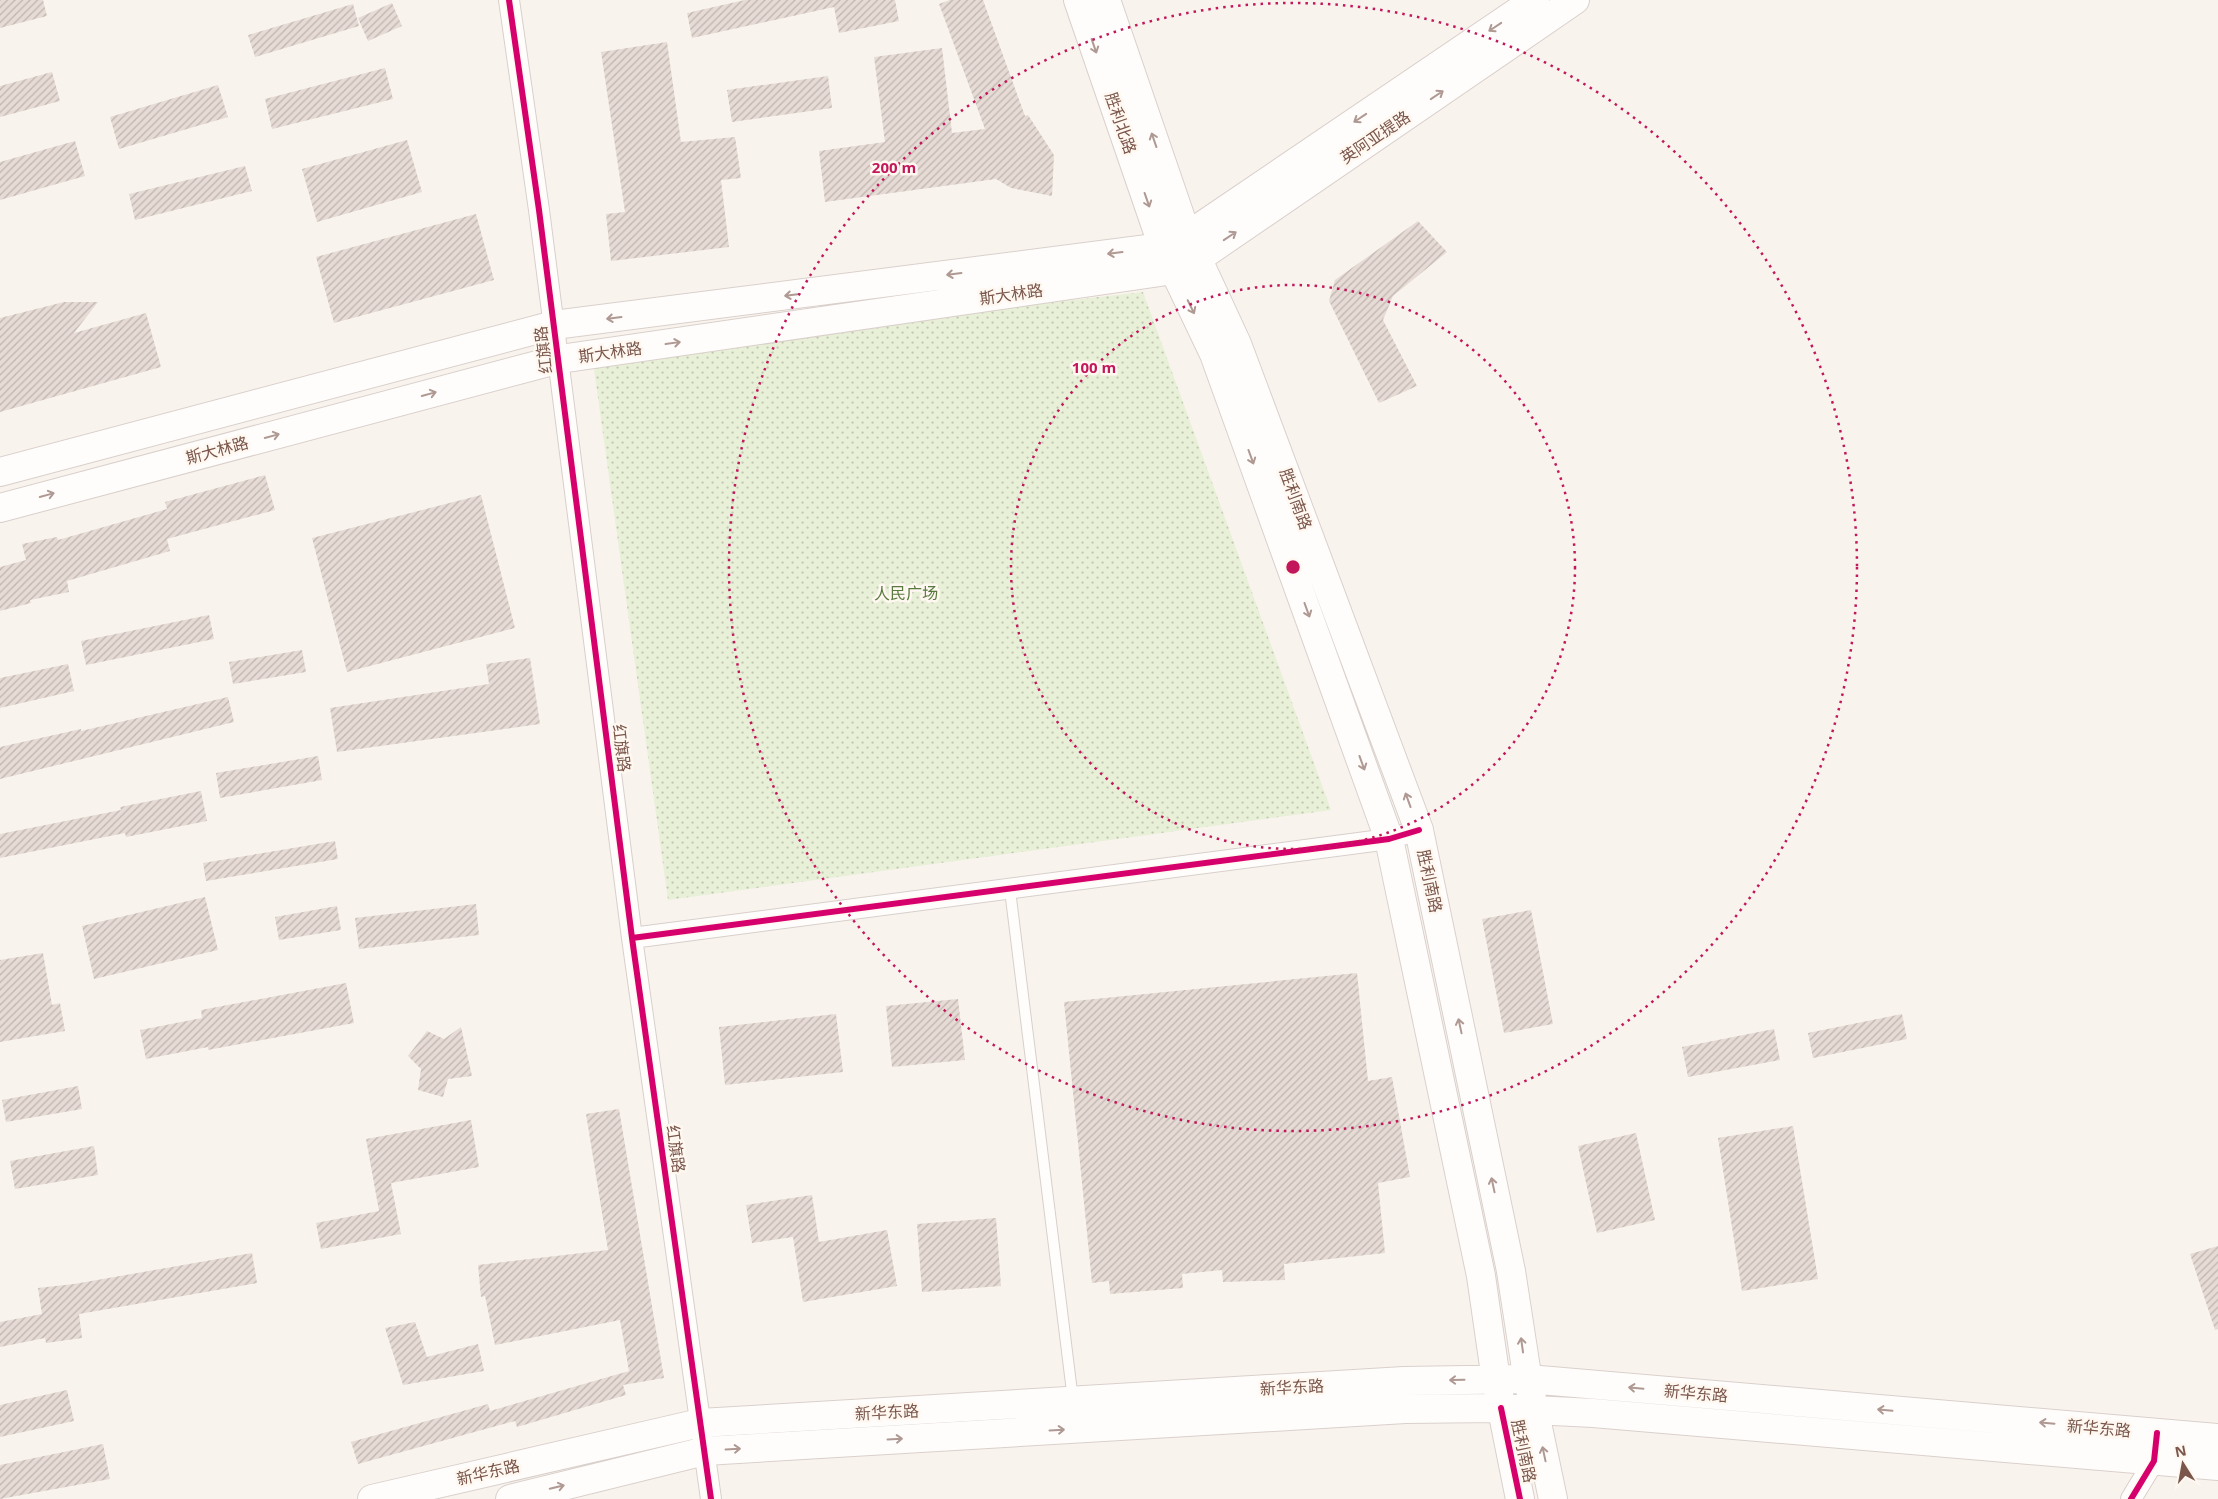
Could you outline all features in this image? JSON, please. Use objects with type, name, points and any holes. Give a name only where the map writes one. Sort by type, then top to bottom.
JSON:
[{"type":"main road","name":"胜利北路","points":[[1078,0],[1180,253]]},
{"type":"main road","name":"胜利北路","points":[[1106,0],[1180,253]]},
{"type":"main road","name":"英阿亚提路","points":[[1180,253],[1535,0]]},
{"type":"main road","name":"英阿亚提路","points":[[1180,253],[1575,0]]},
{"type":"main road","name":"斯大林路","points":[[0,472],[554,325],[1180,253]]},
{"type":"main road","name":"斯大林路","points":[[0,508],[558,360],[1180,253]]},
{"type":"main road","name":"胜利南路","points":[[1180,253],[1238,344],[1419,830],[1511,1271],[1528,1379],[1553,1499]]},
{"type":"main road","name":"胜利南路","points":[[1180,253],[1214,354],[1389,838],[1481,1276],[1496,1380],[1520,1499]]},
{"type":"main road","name":"新华东路","points":[[372,1499],[700,1423],[1404,1381],[1528,1379],[2218,1438]]},
{"type":"main road","name":"新华东路","points":[[510,1499],[705,1451],[1405,1409],[1501,1408],[1593,1413],[2218,1466]]},
{"type":"street","name":"红旗路","points":[[509,0],[554,325],[632,938],[711,1499]]},
{"type":"street","points":[[632,938],[1010,890],[1389,838],[1419,830]]},
{"type":"street","points":[[2131,1499],[2154,1461],[2157,1433]]},
{"type":"lane","points":[[1010,890],[1073,1400]]},
{"type":"green space","name":"人民广场","points":[[1143,292],[1331,810],[668,900],[592,355]]},
{"type":"building","points":[[0,0],[43,0],[47,16],[0,28]]},
{"type":"building","points":[[745,0],[895,0],[899,21],[839,33],[834,7],[692,38],[687,13]]},
{"type":"building","points":[[950,0],[983,0],[1025,116],[1028,115],[1054,155],[1052,196],[1011,188],[996,179],[825,202],[819,151],[885,142],[874,57],[942,48],[952,133],[985,129],[939,4]]},
{"type":"building","points":[[392,3],[402,26],[368,41],[358,18]]},
{"type":"building","points":[[353,4],[359,26],[255,57],[248,35]]},
{"type":"building","points":[[667,42],[681,142],[735,137],[741,178],[721,180],[729,247],[611,261],[606,214],[625,212],[601,52]]},
{"type":"building","points":[[385,68],[393,99],[272,129],[265,99]]},
{"type":"building","points":[[52,72],[60,101],[0,117],[0,86]]},
{"type":"building","points":[[828,76],[832,108],[732,122],[727,90]]},
{"type":"building","points":[[218,85],[228,117],[119,149],[110,117]]},
{"type":"building","points":[[407,140],[422,192],[317,222],[302,169]]},
{"type":"building","points":[[75,141],[85,176],[0,200],[0,162]]},
{"type":"building","points":[[245,166],[252,191],[135,220],[129,194]]},
{"type":"building","points":[[476,214],[494,280],[334,323],[316,257]]},
{"type":"building","points":[[1418,221],[1447,252],[1393,296],[1383,320],[1417,386],[1379,403],[1329,301],[1335,280]]},
{"type":"building","points":[[64,302],[98,302],[74,333],[146,313],[161,367],[0,412],[0,318]]},
{"type":"building","points":[[265,475],[275,510],[167,539],[170,551],[67,581],[69,592],[30,600],[31,603],[0,611],[0,567],[26,560],[22,544],[57,537],[58,540],[167,509],[165,502]]},
{"type":"building","points":[[481,495],[515,628],[347,672],[312,538]]},
{"type":"building","points":[[209,615],[214,639],[86,665],[81,641]]},
{"type":"building","points":[[302,650],[306,672],[233,684],[229,662]]},
{"type":"building","points":[[530,658],[540,724],[337,752],[330,708],[489,684],[486,664]]},
{"type":"building","points":[[68,664],[74,691],[0,708],[0,678]]},
{"type":"building","points":[[228,697],[234,722],[0,779],[0,747],[81,729],[81,731]]},
{"type":"building","points":[[318,756],[322,780],[220,798],[216,773]]},
{"type":"building","points":[[201,791],[207,821],[126,837],[125,833],[0,858],[0,834],[121,810],[120,807]]},
{"type":"building","points":[[335,841],[338,859],[206,881],[203,863]]},
{"type":"building","points":[[205,897],[218,950],[94,979],[82,926]]},
{"type":"building","points":[[476,904],[479,935],[359,949],[355,918]]},
{"type":"building","points":[[337,906],[341,930],[279,940],[275,917]]},
{"type":"building","points":[[1531,910],[1553,1024],[1504,1033],[1482,919]]},
{"type":"building","points":[[43,953],[52,1005],[60,1003],[65,1031],[0,1042],[0,960]]},
{"type":"building","points":[[1357,973],[1368,1081],[1392,1077],[1410,1177],[1378,1183],[1385,1253],[1284,1264],[1285,1280],[1223,1282],[1222,1270],[1182,1274],[1183,1288],[1110,1294],[1109,1281],[1092,1283],[1064,1002]]},
{"type":"building","points":[[346,983],[354,1023],[208,1050],[208,1047],[146,1059],[140,1030],[202,1018],[201,1010]]},
{"type":"building","points":[[958,999],[965,1060],[892,1067],[886,1006]]},
{"type":"building","points":[[836,1014],[843,1072],[725,1085],[719,1027]]},
{"type":"building","points":[[1902,1014],[1907,1039],[1813,1058],[1808,1033]]},
{"type":"building","points":[[461,1027],[472,1076],[448,1079],[443,1097],[418,1090],[421,1069],[408,1056],[427,1031],[444,1039]]},
{"type":"building","points":[[1774,1029],[1780,1060],[1688,1077],[1682,1047]]},
{"type":"building","points":[[78,1086],[82,1109],[6,1122],[2,1100]]},
{"type":"building","points":[[619,1109],[664,1378],[623,1385],[626,1395],[517,1427],[515,1421],[358,1464],[351,1442],[488,1404],[490,1411],[629,1371],[620,1320],[495,1345],[485,1296],[481,1297],[478,1265],[608,1250],[586,1114]]},
{"type":"building","points":[[471,1120],[479,1167],[391,1183],[401,1234],[321,1249],[316,1223],[379,1211],[366,1139]]},
{"type":"building","points":[[1793,1126],[1818,1279],[1742,1291],[1718,1138]]},
{"type":"building","points":[[1636,1133],[1655,1220],[1597,1233],[1578,1146]]},
{"type":"building","points":[[94,1146],[98,1175],[15,1189],[10,1161]]},
{"type":"building","points":[[812,1195],[819,1242],[887,1230],[897,1286],[803,1302],[793,1237],[752,1243],[746,1205]]},
{"type":"building","points":[[996,1218],[1001,1286],[922,1292],[917,1224]]},
{"type":"building","points":[[2218,1246],[2218,1329],[2215,1330],[2190,1254]]},
{"type":"building","points":[[252,1253],[257,1283],[79,1314],[82,1338],[46,1343],[45,1338],[0,1347],[0,1322],[42,1314],[38,1288],[74,1284]]},
{"type":"building","points":[[415,1322],[427,1357],[478,1344],[484,1371],[403,1385],[385,1328]]},
{"type":"building","points":[[67,1390],[74,1421],[0,1437],[0,1405]]},
{"type":"building","points":[[103,1444],[110,1479],[0,1499],[0,1465]]},
{"type":"cycle path","points":[[509,0],[539,210],[632,938],[711,1499]]},
{"type":"cycle path","points":[[632,938],[1389,839],[1419,830]]},
{"type":"cycle path","points":[[1501,1408],[1520,1499]]},
{"type":"cycle path","points":[[2131,1499],[2154,1461],[2157,1433]]}]
